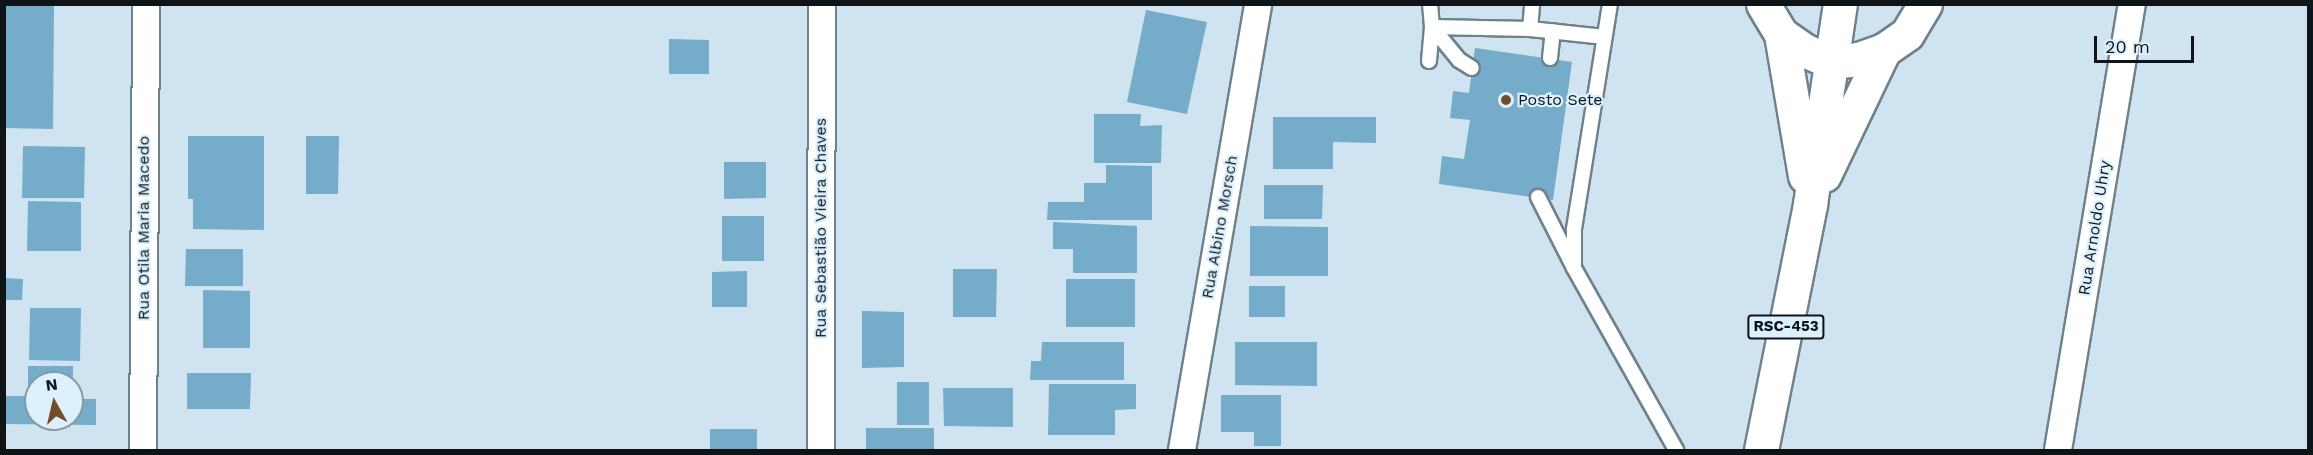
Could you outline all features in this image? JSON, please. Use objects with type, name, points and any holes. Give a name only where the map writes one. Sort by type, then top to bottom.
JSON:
[{"type":"main road","name":"RSC-453","points":[[1761,450],[1810,204],[1840,4]]},
{"type":"main road","points":[[1763,13],[1804,50],[1831,62],[1884,50],[1907,34],[1930,7]]},
{"type":"main road","points":[[1763,13],[1810,204]]},
{"type":"main road","points":[[1810,204],[1884,50]]},
{"type":"street","name":"Rua Otila Maria Macedo","points":[[143,450],[146,4]]},
{"type":"street","name":"Rua Sebastião Vieira Chaves","points":[[821,450],[822,4]]},
{"type":"street","name":"Rua Albino Morsch","points":[[1182,450],[1257,4]]},
{"type":"street","name":"Rua Arnoldo Uhry","points":[[2058,450],[2132,4]]},
{"type":"lane","points":[[1429,61],[1432,27],[1430,4]]},
{"type":"lane","points":[[1530,29],[1532,4]]},
{"type":"lane","points":[[1574,268],[1574,231],[1610,4]]},
{"type":"lane","points":[[1432,27],[1530,29],[1605,37]]},
{"type":"lane","points":[[1432,27],[1459,60],[1472,68]]},
{"type":"lane","points":[[1550,58],[1552,31]]},
{"type":"lane","points":[[1538,197],[1574,268],[1676,450]]},
{"type":"building","points":[[4,4],[54,4],[53,129],[4,128]]},
{"type":"building","points":[[1146,10],[1207,22],[1187,114],[1127,102]]},
{"type":"building","points":[[669,39],[709,40],[709,74],[669,74]]},
{"type":"building","points":[[1475,48],[1572,62],[1553,200],[1439,184],[1442,156],[1464,159],[1470,120],[1450,118],[1453,91],[1469,93]]},
{"type":"building","points":[[1094,114],[1141,114],[1140,126],[1162,125],[1161,163],[1094,163]]},
{"type":"building","points":[[1273,117],[1376,117],[1376,143],[1333,142],[1333,169],[1273,169]]},
{"type":"building","points":[[188,136],[264,136],[264,230],[193,229],[193,199],[188,199]]},
{"type":"building","points":[[306,136],[339,136],[338,194],[306,194]]},
{"type":"building","points":[[23,146],[85,147],[84,198],[22,198]]},
{"type":"building","points":[[724,162],[766,162],[766,198],[724,199]]},
{"type":"building","points":[[1106,165],[1152,166],[1152,220],[1047,220],[1048,202],[1084,202],[1084,183],[1106,183]]},
{"type":"building","points":[[1264,185],[1323,185],[1322,219],[1264,219]]},
{"type":"building","points":[[28,201],[81,202],[81,251],[27,251]]},
{"type":"building","points":[[722,216],[764,216],[764,261],[722,261]]},
{"type":"building","points":[[1053,222],[1137,226],[1137,273],[1073,273],[1073,249],[1053,249]]},
{"type":"building","points":[[1250,226],[1328,227],[1328,276],[1250,276]]},
{"type":"building","points":[[186,249],[243,249],[243,286],[185,286]]},
{"type":"building","points":[[953,269],[997,269],[996,317],[953,317]]},
{"type":"building","points":[[747,271],[747,307],[712,307],[712,272]]},
{"type":"building","points":[[4,278],[23,279],[22,300],[4,300]]},
{"type":"building","points":[[1066,279],[1135,279],[1135,327],[1066,327]]},
{"type":"building","points":[[1249,286],[1285,286],[1285,317],[1249,317]]},
{"type":"building","points":[[203,290],[250,291],[250,348],[203,348]]},
{"type":"building","points":[[30,308],[81,308],[80,361],[29,360]]},
{"type":"building","points":[[862,311],[904,312],[904,367],[862,368]]},
{"type":"building","points":[[1042,342],[1124,342],[1124,380],[1030,380],[1031,361],[1041,361]]},
{"type":"building","points":[[1235,342],[1317,342],[1317,386],[1235,385]]},
{"type":"building","points":[[28,366],[73,366],[73,371],[28,371]]},
{"type":"building","points":[[187,373],[251,373],[250,409],[187,409]]},
{"type":"building","points":[[897,382],[929,382],[929,425],[897,425]]},
{"type":"building","points":[[1049,384],[1136,384],[1136,409],[1115,410],[1115,435],[1048,435]]},
{"type":"building","points":[[943,388],[1013,388],[1013,427],[944,426]]},
{"type":"building","points":[[1221,395],[1281,395],[1281,446],[1254,446],[1254,432],[1221,432]]},
{"type":"building","points":[[4,396],[24,396],[24,424],[4,424]]},
{"type":"building","points":[[84,399],[96,399],[96,425],[84,425]]},
{"type":"building","points":[[866,428],[934,428],[934,450],[866,450]]},
{"type":"building","points":[[710,429],[757,429],[757,450],[710,450]]},
{"type":"place","name":"Posto Sete","points":[[1506,100]]}]
